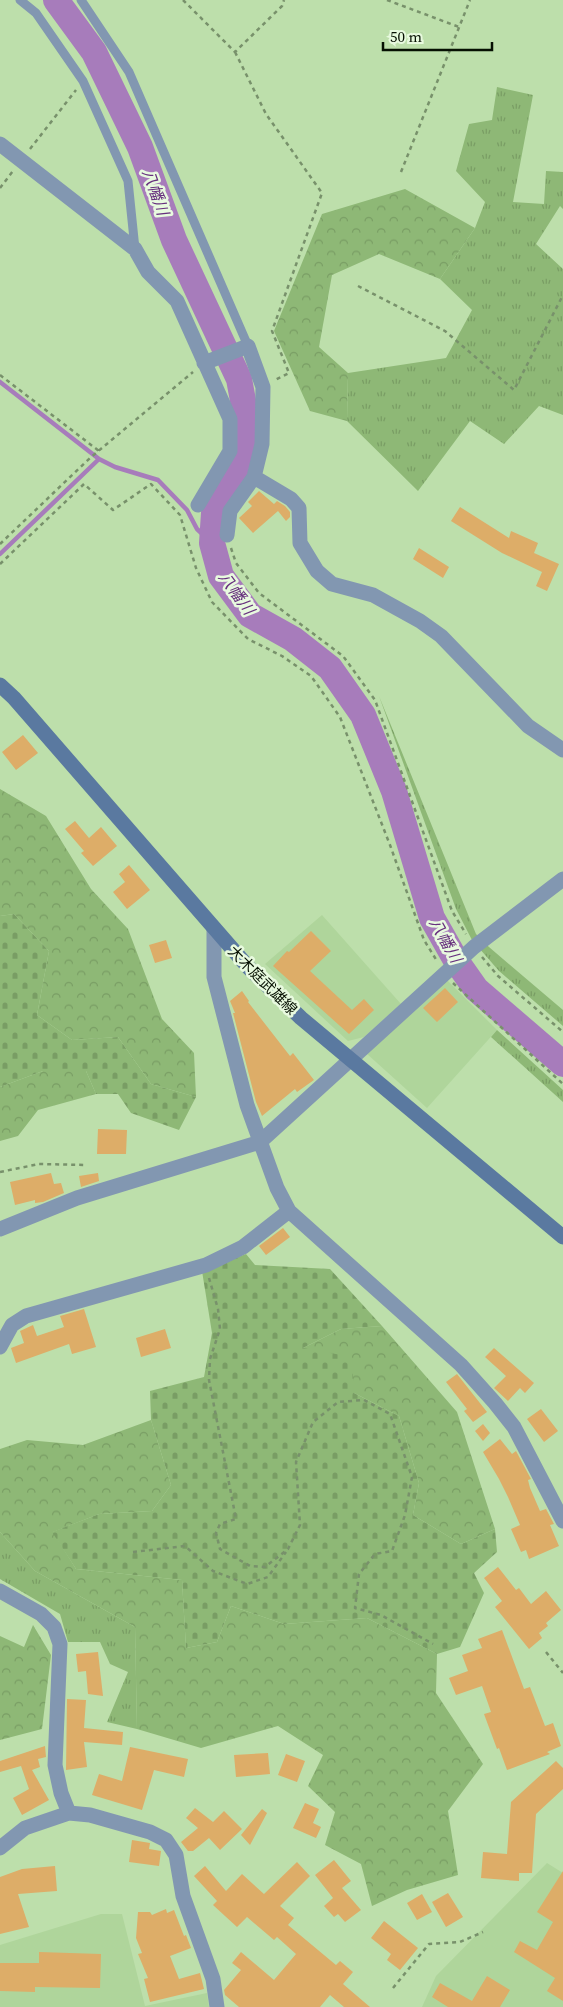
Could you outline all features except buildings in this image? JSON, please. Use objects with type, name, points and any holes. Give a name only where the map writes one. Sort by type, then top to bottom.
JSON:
[{"type":"main road","name":"大木庭武雄線","points":[[0,685],[14,698],[249,968],[300,1018],[563,1237]]},
{"type":"street","points":[[0,144],[135,249],[148,272],[177,301],[230,419],[230,451],[198,505]]},
{"type":"street","points":[[204,363],[248,346],[263,387],[262,444],[254,477],[230,511],[227,535]]},
{"type":"street","points":[[254,477],[291,499],[298,508],[300,543],[317,572],[332,584],[373,596],[420,621],[442,636],[528,726],[563,750]]},
{"type":"street","points":[[0,1229],[77,1198],[260,1142],[474,947],[563,879]]},
{"type":"street","points":[[214,929],[214,977],[247,1105],[277,1188],[288,1211],[461,1365],[484,1390],[514,1427],[563,1521]]},
{"type":"street","points":[[0,1347],[12,1325],[26,1316],[206,1265],[243,1247],[288,1211]]},
{"type":"street","points":[[0,1592],[41,1614],[54,1627],[60,1644],[55,1765],[61,1793],[70,1813]]},
{"type":"street","points":[[0,1848],[25,1828],[70,1813],[90,1815],[142,1830],[166,1840],[176,1855],[183,1896],[213,1979],[217,2007]]},
{"type":"lane","points":[[20,0],[36,13],[83,81],[128,181],[135,249]]},
{"type":"lane","points":[[81,0],[129,72],[248,346]]},
{"type":"path","points":[[183,0],[235,52],[266,114],[322,193],[272,332],[289,373]]},
{"type":"path","points":[[235,52],[282,6],[284,0]]},
{"type":"path","points":[[387,0],[459,28]]},
{"type":"path","points":[[401,172],[470,0]]},
{"type":"path","points":[[0,188],[83,81]]},
{"type":"path","points":[[358,286],[445,332],[514,390],[563,295]]},
{"type":"path","points":[[0,544],[99,450],[204,363]]},
{"type":"path","points":[[0,375],[99,450]]},
{"type":"path","points":[[0,564],[84,484],[114,510],[151,484],[180,515],[196,568],[212,602],[248,639],[282,656],[310,676],[340,718],[390,845],[424,940],[445,975],[563,1084]]},
{"type":"path","points":[[227,535],[236,564],[259,593],[343,656],[375,700],[452,911],[474,947],[498,976],[563,1032]]},
{"type":"path","points":[[0,1172],[39,1164],[87,1164]]},
{"type":"path","points":[[206,1265],[218,1309],[220,1329],[210,1359],[209,1380],[236,1519],[220,1524],[216,1533],[220,1548],[250,1566],[265,1568],[288,1549]]},
{"type":"path","points":[[133,1552],[185,1546],[213,1571],[247,1584],[268,1577],[288,1549],[300,1525],[296,1462],[313,1422],[338,1402],[364,1400],[390,1414],[412,1477],[405,1515],[392,1551],[375,1554],[359,1574],[355,1608],[380,1615],[432,1644]]},
{"type":"path","points":[[546,1652],[563,1674]]},
{"type":"path","points":[[393,1988],[429,1944],[460,1942],[483,1932]]},
{"type":"shaded area","points":[[322,915],[401,1004],[364,1037],[348,1041],[265,964]]},
{"type":"shaded area","points":[[447,980],[497,1030],[427,1108],[366,1053]]},
{"type":"shaded area","points":[[547,1863],[563,1873],[563,2007],[422,2007],[436,1976]]},
{"type":"shaded area","points":[[101,1914],[122,1914],[145,2006],[207,1993],[209,2007],[0,2007],[0,1945]]},
{"type":"green space","points":[[497,87],[533,95],[513,202],[544,204],[546,171],[563,172],[563,209],[560,206],[536,244],[563,269],[563,415],[539,406],[504,444],[470,421],[418,491],[347,421],[348,373],[446,358],[472,310],[440,279],[475,228],[485,202],[456,171],[469,124],[492,120]]},
{"type":"green space","points":[[405,189],[475,228],[440,279],[379,254],[332,275],[319,347],[348,373],[347,421],[310,411],[274,331],[322,214]]},
{"type":"green space","points":[[379,696],[476,934],[563,1010],[563,1026],[499,971],[472,940],[456,909]]},
{"type":"green space","points":[[0,789],[46,816],[91,889],[128,929],[162,1019],[194,1053],[196,1097],[151,1084],[118,1037],[72,1040],[37,1015],[49,951],[14,914],[0,916]]},
{"type":"green space","points":[[14,914],[49,951],[37,1015],[72,1040],[118,1037],[151,1084],[196,1097],[179,1130],[131,1113],[118,1094],[96,1094],[86,1071],[43,1071],[0,1087],[0,916]]},
{"type":"green space","points":[[497,1030],[563,1090],[563,1102],[491,1037]]},
{"type":"green space","points":[[43,1071],[86,1071],[96,1094],[38,1110],[18,1136],[0,1141],[0,1087]]},
{"type":"green space","points":[[246,1254],[255,1265],[330,1269],[382,1326],[341,1329],[303,1348],[352,1357],[354,1393],[399,1416],[419,1483],[413,1515],[461,1544],[495,1529],[497,1552],[474,1573],[484,1593],[460,1647],[437,1654],[367,1618],[284,1624],[231,1606],[217,1642],[186,1648],[182,1580],[76,1569],[52,1532],[99,1514],[152,1511],[171,1485],[151,1420],[150,1391],[204,1377],[212,1333],[202,1271]]},
{"type":"green space","points":[[382,1326],[457,1412],[495,1529],[461,1544],[413,1515],[419,1483],[399,1416],[354,1393],[303,1348],[341,1329]]},
{"type":"green space","points":[[151,1420],[171,1485],[152,1511],[99,1514],[53,1532],[76,1569],[182,1580],[186,1648],[217,1642],[231,1606],[284,1624],[367,1618],[437,1654],[436,1693],[483,1764],[448,1811],[458,1875],[407,1890],[372,1906],[361,1864],[325,1845],[335,1812],[308,1786],[323,1755],[278,1726],[201,1748],[137,1729],[135,1627],[35,1571],[0,1532],[0,1449],[27,1440],[83,1445]]},
{"type":"green space","points":[[0,1532],[35,1571],[135,1627],[137,1729],[107,1722],[128,1672],[110,1664],[100,1642],[68,1642],[60,1614],[0,1579]]},
{"type":"green space","points":[[33,1625],[51,1655],[42,1729],[0,1740],[0,1636],[24,1647]]},
{"type":"waterway","name":"八幡川","points":[[56,0],[94,52],[140,147],[174,240],[239,379],[249,433],[242,460],[214,513],[212,543],[221,576],[250,615],[293,639],[330,668],[363,715],[394,791],[432,918],[457,962],[476,989],[563,1064]]},
{"type":"waterway","points":[[0,382],[99,459],[115,467],[158,480],[187,510],[197,529],[212,543]]},
{"type":"waterway","points":[[0,554],[99,459]]}]
